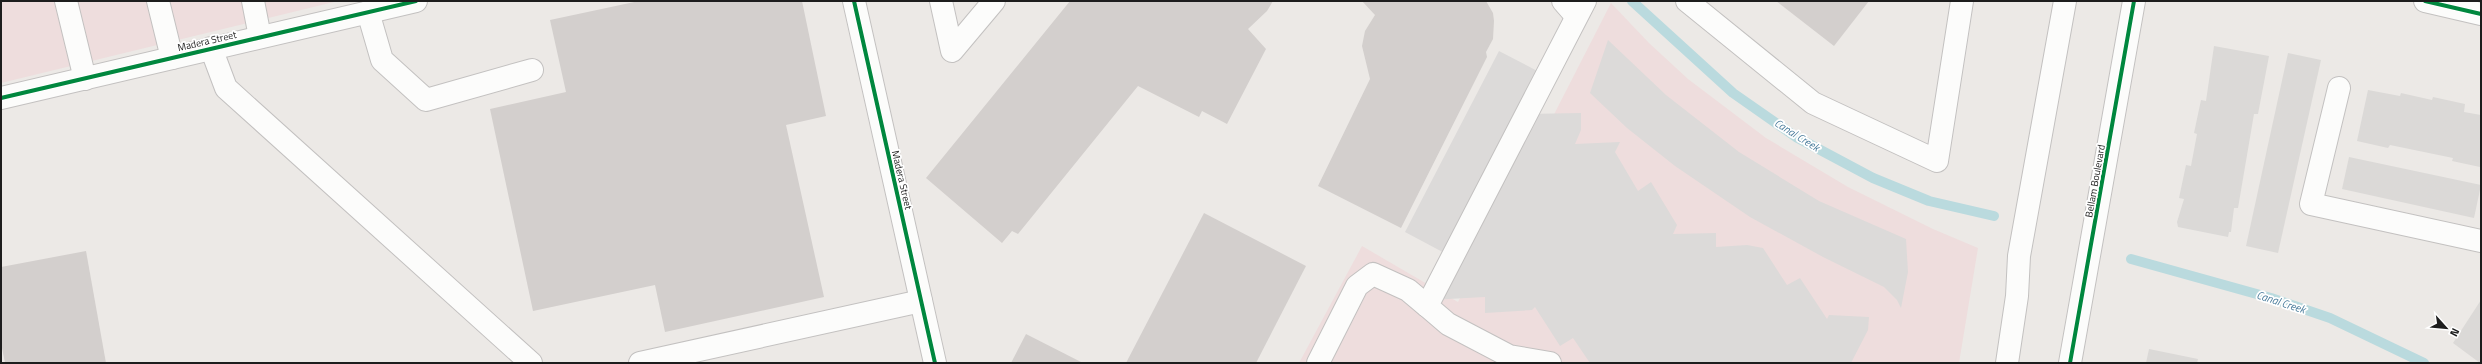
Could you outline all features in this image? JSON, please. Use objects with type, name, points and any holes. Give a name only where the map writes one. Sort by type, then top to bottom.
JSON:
[{"type":"street","points":[[66,1],[85,79]]},
{"type":"street","points":[[158,1],[172,58]]},
{"type":"street","points":[[253,1],[260,37]]},
{"type":"street","name":"Madera Street","points":[[1,98],[260,37],[335,10],[368,12],[416,1]]},
{"type":"street","name":"Madera Street","points":[[854,1],[935,363]]},
{"type":"street","points":[[940,1],[952,51],[994,1]]},
{"type":"street","points":[[1687,1],[1813,103],[1938,161],[1962,1]]},
{"type":"street","points":[[2007,363],[2017,296],[2019,256],[2065,1]]},
{"type":"street","name":"Bellam Boulevard","points":[[2070,363],[2134,1]]},
{"type":"street","points":[[2425,1],[2481,14]]},
{"type":"street","points":[[1427,306],[1575,6]]},
{"type":"street","points":[[368,12],[382,60],[426,100],[532,70]]},
{"type":"street","points":[[211,48],[226,88],[531,363]]},
{"type":"street","points":[[2339,88],[2311,204],[2481,242]]},
{"type":"street","points":[[1318,363],[1357,286],[1373,274],[1408,290],[1448,324],[1509,356],[1550,363]]},
{"type":"street","points":[[640,363],[921,301]]},
{"type":"shaded area","points":[[1,1],[338,1],[1,83]]},
{"type":"shaded area","points":[[1611,3],[1649,43],[1688,79],[1766,138],[1848,187],[1933,229],[1978,248],[1959,363],[1299,363],[1362,246],[1458,302]]},
{"type":"shaded area","points":[[1608,40],[1666,95],[1739,152],[1819,201],[1906,239],[1908,272],[1901,308],[1897,300],[1884,287],[1823,257],[1750,217],[1675,166],[1627,128],[1590,93]]},
{"type":"shaded area","points":[[2214,46],[2269,56],[2258,114],[2254,114],[2238,208],[2234,208],[2231,232],[2229,232],[2228,237],[2178,227],[2177,222],[2184,199],[2179,198],[2186,165],[2191,166],[2197,134],[2194,133],[2201,100],[2206,101]]},
{"type":"shaded area","points":[[1499,51],[1545,75],[1526,114],[1581,113],[1581,130],[1575,144],[1620,142],[1615,152],[1638,191],[1651,182],[1677,225],[1673,234],[1716,233],[1716,247],[1747,245],[1763,248],[1787,285],[1800,278],[1827,319],[1829,315],[1869,317],[1868,330],[1851,363],[1590,363],[1573,338],[1560,346],[1535,307],[1532,310],[1485,313],[1485,297],[1430,300],[1452,257],[1405,232]]},
{"type":"shaded area","points":[[2288,53],[2321,60],[2278,253],[2246,246]]},
{"type":"shaded area","points":[[2368,90],[2400,96],[2401,93],[2432,100],[2433,97],[2465,104],[2464,112],[2481,115],[2480,167],[2452,161],[2453,158],[2390,145],[2388,148],[2357,141]]},
{"type":"shaded area","points":[[2349,157],[2481,185],[2474,218],[2342,189]]},
{"type":"shaded area","points":[[2481,300],[2481,361],[2480,363],[2453,343]]},
{"type":"shaded area","points":[[2149,349],[2198,359],[2197,363],[2146,363]]},
{"type":"building","points":[[639,1],[802,1],[826,116],[786,125],[824,297],[665,332],[655,285],[533,311],[490,109],[566,92],[550,20]]},
{"type":"building","points":[[1070,1],[1273,1],[1267,11],[1248,29],[1266,49],[1227,124],[1202,111],[1199,117],[1138,86],[1018,234],[1012,231],[1002,243],[926,178]]},
{"type":"building","points":[[1362,1],[1486,1],[1493,13],[1493,39],[1486,52],[1487,57],[1401,228],[1318,186],[1370,79],[1362,46],[1365,31],[1375,15]]},
{"type":"building","points":[[1776,1],[1869,1],[1834,46]]},
{"type":"building","points":[[1204,213],[1306,266],[1256,363],[1126,363]]},
{"type":"building","points":[[86,251],[106,363],[5,363],[1,343],[1,267]]},
{"type":"building","points":[[1026,334],[1083,363],[1011,363]]},
{"type":"waterway","name":"Canal Creek","points":[[1632,1],[1733,93],[1796,137],[1873,178],[1929,201],[1994,216]]},
{"type":"waterway","name":"Canal Creek","points":[[2131,259],[2271,298],[2330,318],[2424,363]]},
{"type":"cycle path","points":[[1,98],[416,1]]},
{"type":"cycle path","points":[[854,1],[935,363]]},
{"type":"cycle path","points":[[2070,363],[2134,1]]},
{"type":"cycle path","points":[[2425,1],[2481,14]]}]
